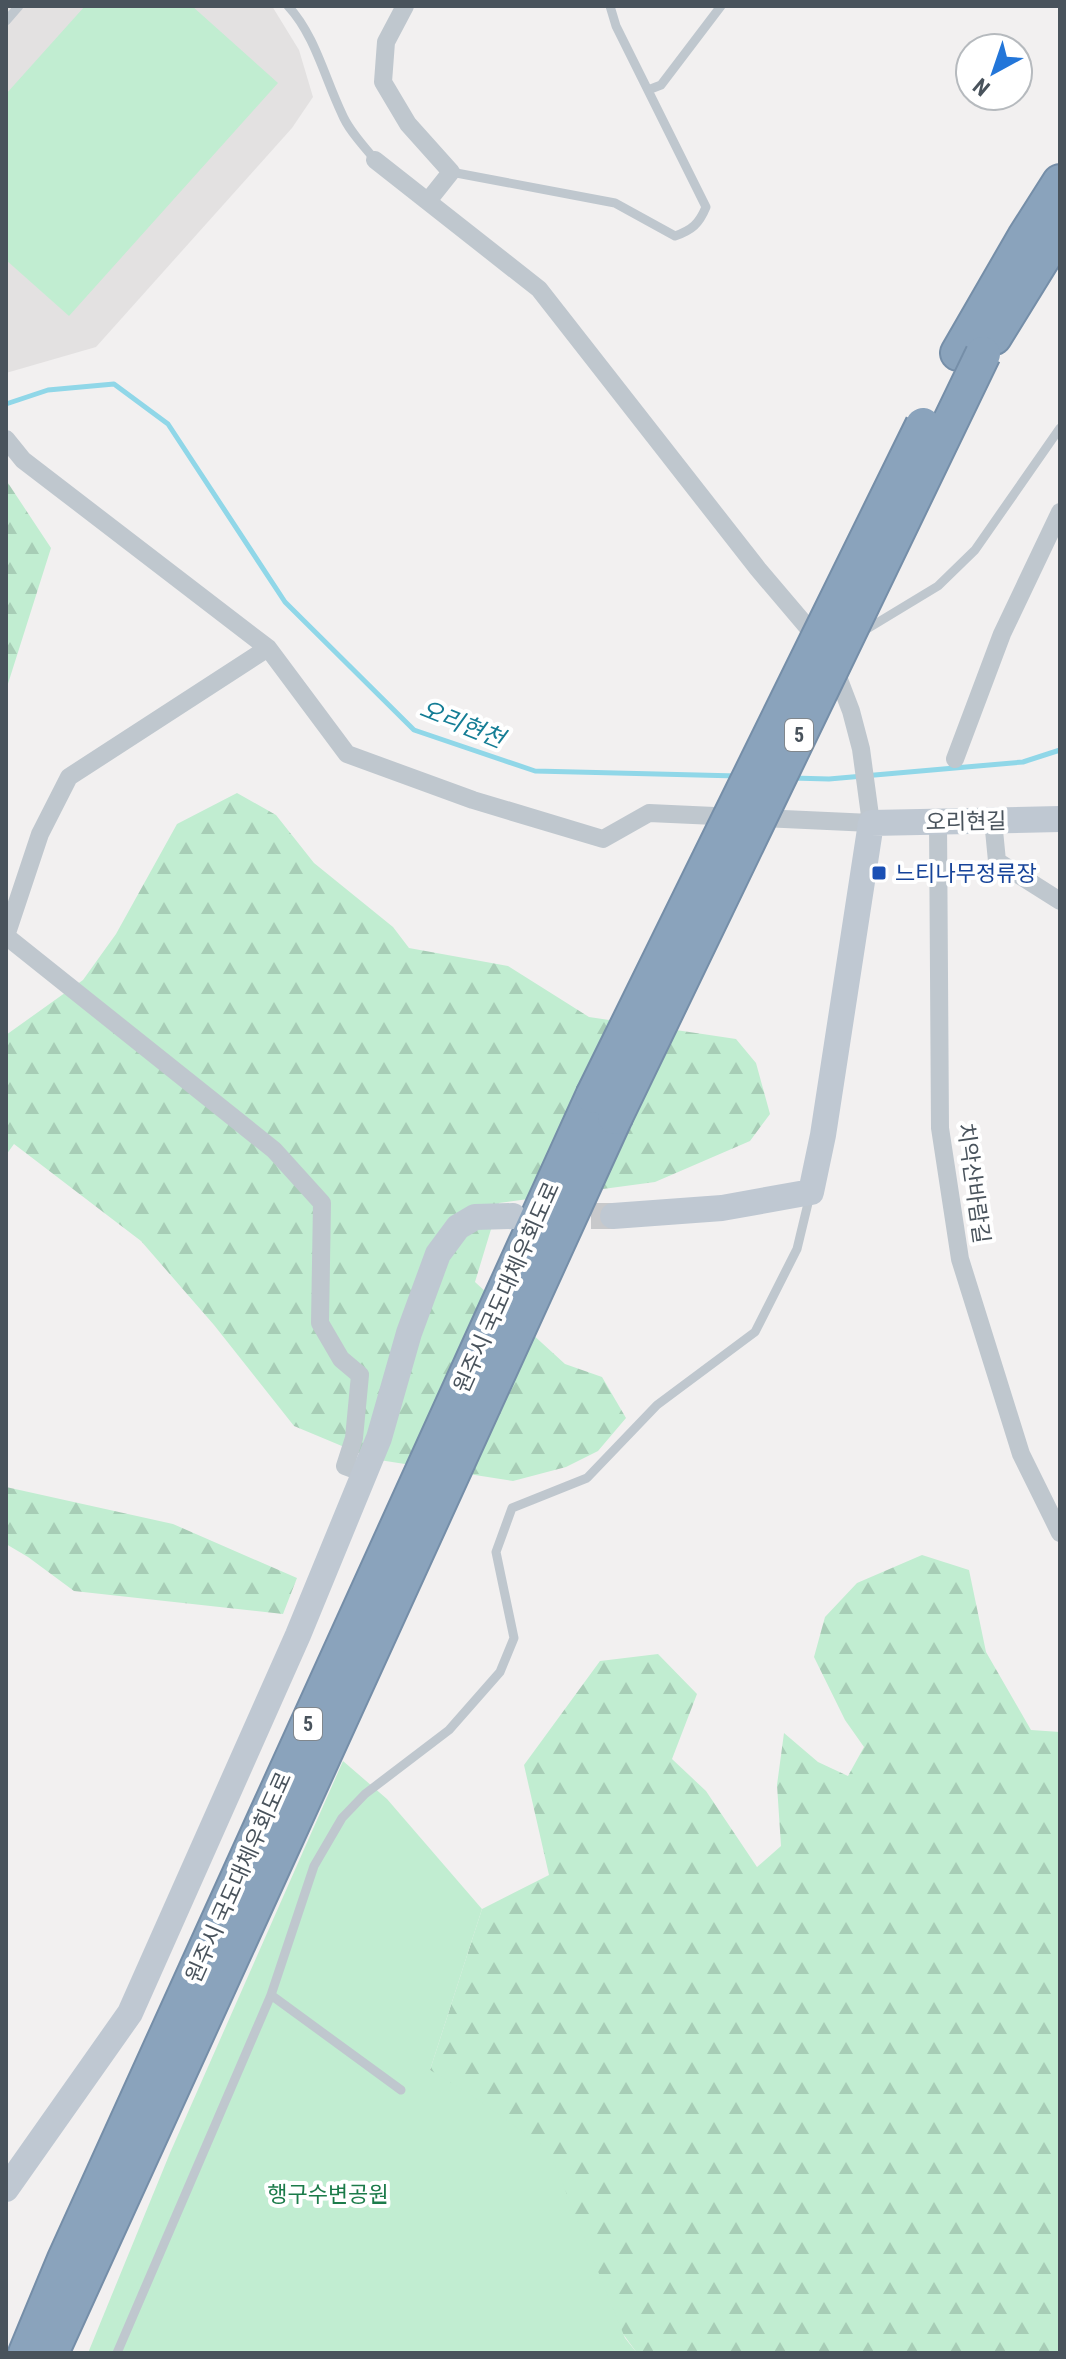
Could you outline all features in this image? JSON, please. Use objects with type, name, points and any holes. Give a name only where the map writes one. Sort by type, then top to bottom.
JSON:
[{"type":"highway","name":"5","points":[[971,354],[1025,237],[1060,182]]},
{"type":"highway","name":"5","points":[[971,354],[1060,230]]},
{"type":"highway","name":"원주시 국도대체우회도로","points":[[26,2353],[77,2264],[604,1107],[971,354]]},
{"type":"highway","name":"원주시 국도대체우회도로","points":[[51,2353],[77,2264]]},
{"type":"highway","points":[[8,2353],[77,2264]]},
{"type":"highway","points":[[63,2353],[77,2264]]},
{"type":"street","points":[[401,10],[386,42],[383,82],[408,124],[451,172],[428,201]]},
{"type":"street","points":[[375,160],[539,289],[758,569],[829,653],[851,711],[861,749],[869,811],[823,1135],[811,1192],[722,1208],[613,1216]]},
{"type":"street","points":[[6,439],[23,460],[268,648],[347,754],[473,800],[603,839],[649,813],[869,811]]},
{"type":"street","points":[[955,759],[1002,634],[1060,512]]},
{"type":"street","points":[[268,648],[69,777],[40,834],[6,936],[274,1150],[322,1203],[320,1323],[341,1359],[360,1375],[354,1438],[345,1466],[364,1473]]},
{"type":"street","name":"오리현길","points":[[869,811],[938,821],[1060,819]]},
{"type":"street","points":[[993,820],[997,861],[1060,901]]},
{"type":"street","name":"치악산바람길","points":[[938,821],[940,1128],[960,1259],[1021,1454],[1060,1533]]},
{"type":"street","points":[[9,2180],[130,2013],[298,1635],[379,1438],[409,1333],[438,1254],[458,1227],[475,1217],[513,1216]]},
{"type":"lane","points":[[6,21],[11,6]]},
{"type":"lane","points":[[6,21],[19,6]]},
{"type":"lane","points":[[288,6],[296,15],[319,61],[343,118],[375,160]]},
{"type":"lane","points":[[451,172],[615,203],[675,236],[700,223],[706,207],[616,26],[610,6]]},
{"type":"lane","points":[[648,90],[661,85],[721,6]]},
{"type":"lane","points":[[829,653],[938,586],[975,550],[1060,428]]},
{"type":"lane","points":[[117,2353],[271,1995],[314,1866],[342,1818],[365,1794],[449,1730],[500,1672],[514,1638],[496,1552],[512,1508],[587,1478],[657,1405],[755,1332],[797,1249],[811,1192]]},
{"type":"lane","points":[[271,1995],[401,2090]]},
{"type":"shaded area","points":[[6,6],[272,6],[299,50],[313,97],[292,128],[96,347],[6,373]]},
{"type":"green space","points":[[85,6],[192,6],[278,83],[69,316],[6,260],[6,94]]},
{"type":"green space","points":[[6,480],[51,548],[6,690]]},
{"type":"green space","points":[[237,793],[276,815],[314,863],[393,927],[409,948],[508,966],[589,1017],[736,1039],[756,1063],[770,1114],[750,1141],[655,1182],[499,1203],[475,1282],[565,1364],[602,1377],[626,1418],[598,1451],[566,1467],[513,1481],[373,1459],[294,1426],[214,1325],[141,1241],[14,1144],[6,1155],[6,1035],[83,980],[116,934],[177,824]]},
{"type":"green space","points":[[6,1487],[173,1524],[297,1578],[283,1614],[74,1591],[6,1544]]},
{"type":"green space","points":[[922,1555],[969,1570],[986,1652],[1031,1730],[1060,1732],[1060,2353],[637,2353],[430,2070],[482,1909],[549,1875],[524,1765],[600,1661],[658,1654],[697,1694],[672,1759],[706,1791],[757,1867],[781,1846],[777,1785],[784,1733],[818,1762],[848,1776],[864,1747],[845,1720],[814,1657],[825,1617],[857,1583]]},
{"type":"green space","name":"행구수변공원","points":[[343,1761],[387,1799],[482,1909],[430,2070],[549,2150],[625,2338],[637,2353],[88,2353],[170,2153]]},
{"type":"waterway","name":"오리현천","points":[[6,404],[48,390],[114,384],[168,424],[285,602],[414,730],[535,771],[738,776]]},
{"type":"waterway","name":"오리현천","points":[[792,778],[829,779],[1023,762],[1060,750]]},
{"type":"tunnel","points":[[552,1216],[613,1216]]},
{"type":"place","name":"느티나무정류장","points":[[879,873]]}]
